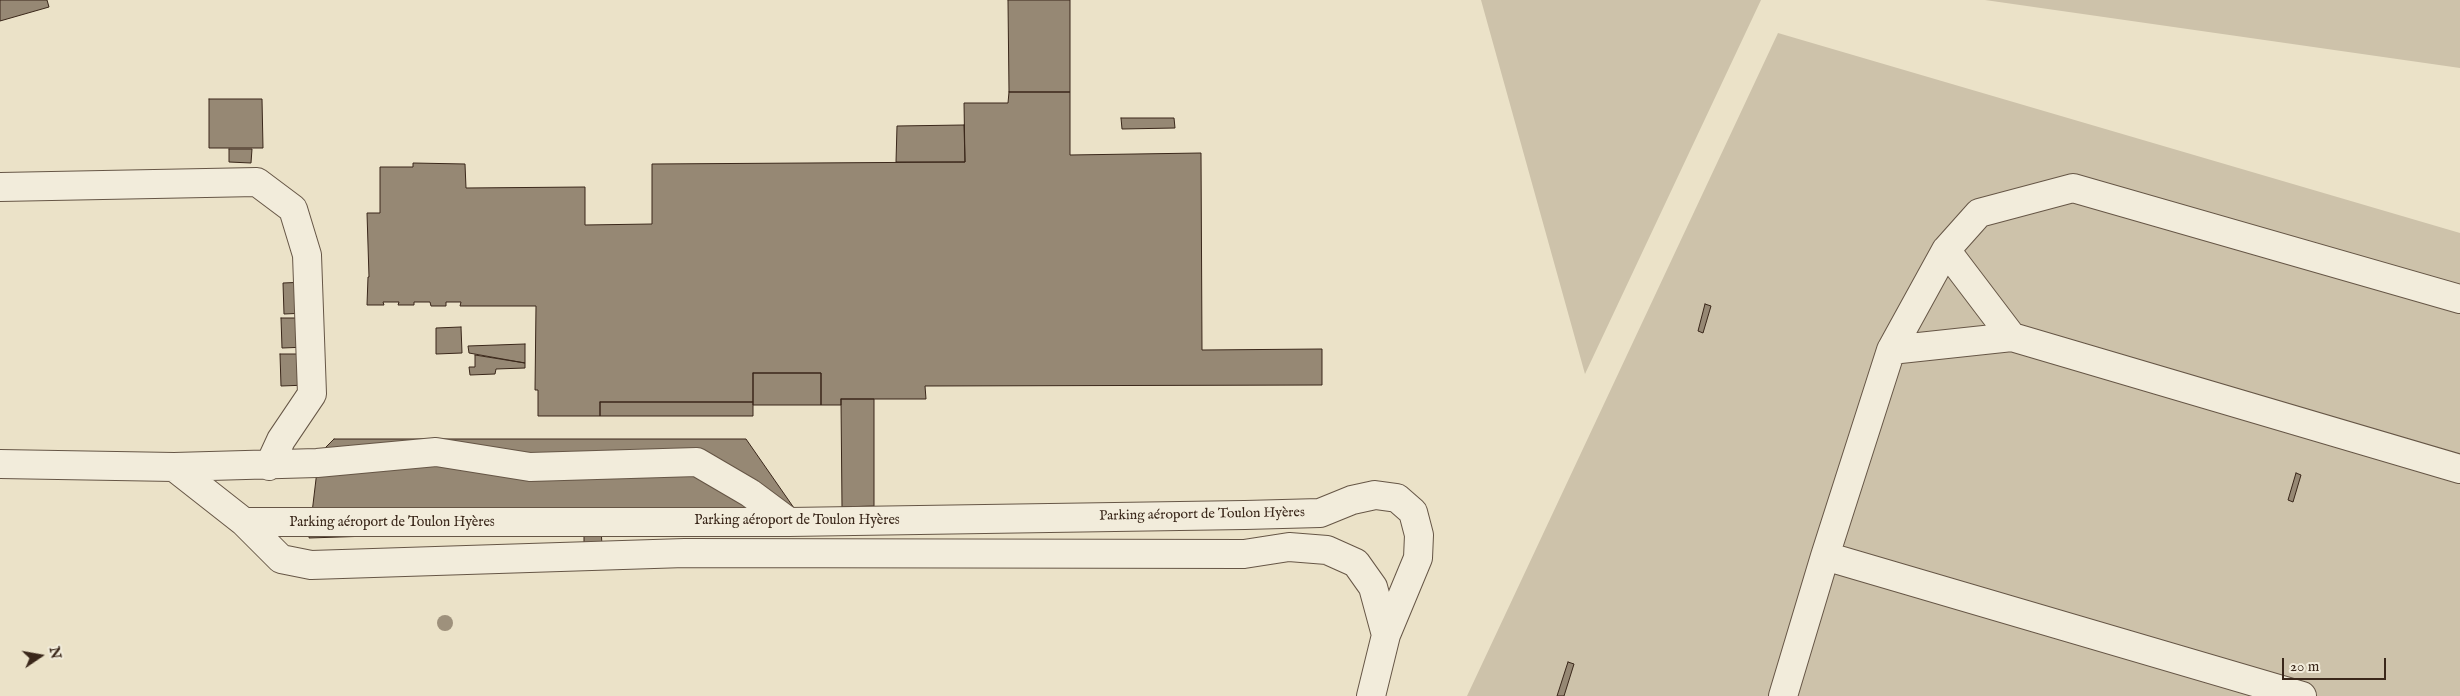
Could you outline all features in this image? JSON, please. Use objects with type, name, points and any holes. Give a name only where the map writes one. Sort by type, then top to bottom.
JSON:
[{"type":"street","points":[[0,187],[257,182],[293,209],[307,255],[312,394],[281,440],[269,466]]},
{"type":"street","points":[[1787,695],[1825,556],[1891,350],[1946,250],[1979,213],[2073,188],[2460,299]]},
{"type":"street","points":[[1946,250],[2012,337]]},
{"type":"street","points":[[1891,350],[2012,337],[2460,469]]},
{"type":"street","points":[[0,464],[174,467],[269,466],[436,452],[530,467],[697,462],[750,493],[789,522]]},
{"type":"street","points":[[174,467],[244,522],[281,559],[311,565],[685,553],[1244,554],[1290,547],[1327,550],[1356,563],[1373,587],[1386,634]]},
{"type":"street","name":"Parking aéroport de Toulon Hyères","points":[[244,522],[789,522],[1320,513],[1352,500],[1375,495],[1397,498],[1412,512],[1418,535],[1418,558],[1386,634],[1371,696]]},
{"type":"street","points":[[1825,556],[2302,696]]},
{"type":"shaded area","points":[[1481,0],[1761,0],[1585,374]]},
{"type":"shaded area","points":[[1985,0],[2460,0],[2460,68]]},
{"type":"shaded area","points":[[1778,33],[2460,233],[2460,696],[1467,696]]},
{"type":"building","points":[[0,0],[47,0],[49,7],[0,21]]},
{"type":"building","points":[[1008,0],[1070,0],[1070,92],[1009,92]]},
{"type":"building","points":[[1009,92],[1070,92],[1070,155],[1201,153],[1202,350],[1322,349],[1322,385],[925,386],[926,399],[841,399],[841,405],[821,405],[821,373],[753,373],[753,402],[600,402],[600,416],[538,416],[538,390],[535,390],[536,306],[460,306],[461,302],[446,302],[446,306],[431,306],[430,302],[398,305],[399,302],[383,302],[384,305],[367,305],[369,277],[367,213],[380,213],[380,167],[413,167],[413,163],[465,164],[466,188],[585,187],[585,225],[652,224],[652,164],[965,162],[964,103],[1008,103]]},
{"type":"building","points":[[209,99],[262,99],[263,148],[209,148]]},
{"type":"building","points":[[1121,118],[1174,118],[1175,128],[1122,129]]},
{"type":"building","points":[[964,125],[965,162],[896,162],[897,126]]},
{"type":"building","points":[[229,149],[252,149],[251,163],[229,162]]},
{"type":"building","points":[[307,282],[307,313],[284,314],[283,283]]},
{"type":"building","points":[[1705,304],[1711,306],[1703,333],[1698,331]]},
{"type":"building","points":[[281,318],[306,318],[308,347],[282,348]]},
{"type":"building","points":[[461,327],[462,353],[436,354],[436,328]]},
{"type":"building","points":[[525,344],[525,363],[469,353],[468,346]]},
{"type":"building","points":[[280,354],[306,354],[308,385],[281,386]]},
{"type":"building","points":[[475,355],[525,363],[525,368],[496,369],[495,374],[470,375],[469,367],[475,367]]},
{"type":"building","points":[[753,373],[821,373],[821,405],[753,405]]},
{"type":"building","points":[[841,399],[874,399],[874,506],[842,507]]},
{"type":"building","points":[[600,402],[753,402],[753,416],[600,416]]},
{"type":"building","points":[[334,439],[746,439],[794,508],[961,506],[601,529],[602,545],[584,545],[584,529],[309,538],[319,454]]},
{"type":"building","points":[[2296,473],[2301,475],[2293,502],[2288,500]]},
{"type":"building","points":[[1568,662],[1574,664],[1564,696],[1557,696]]}]
